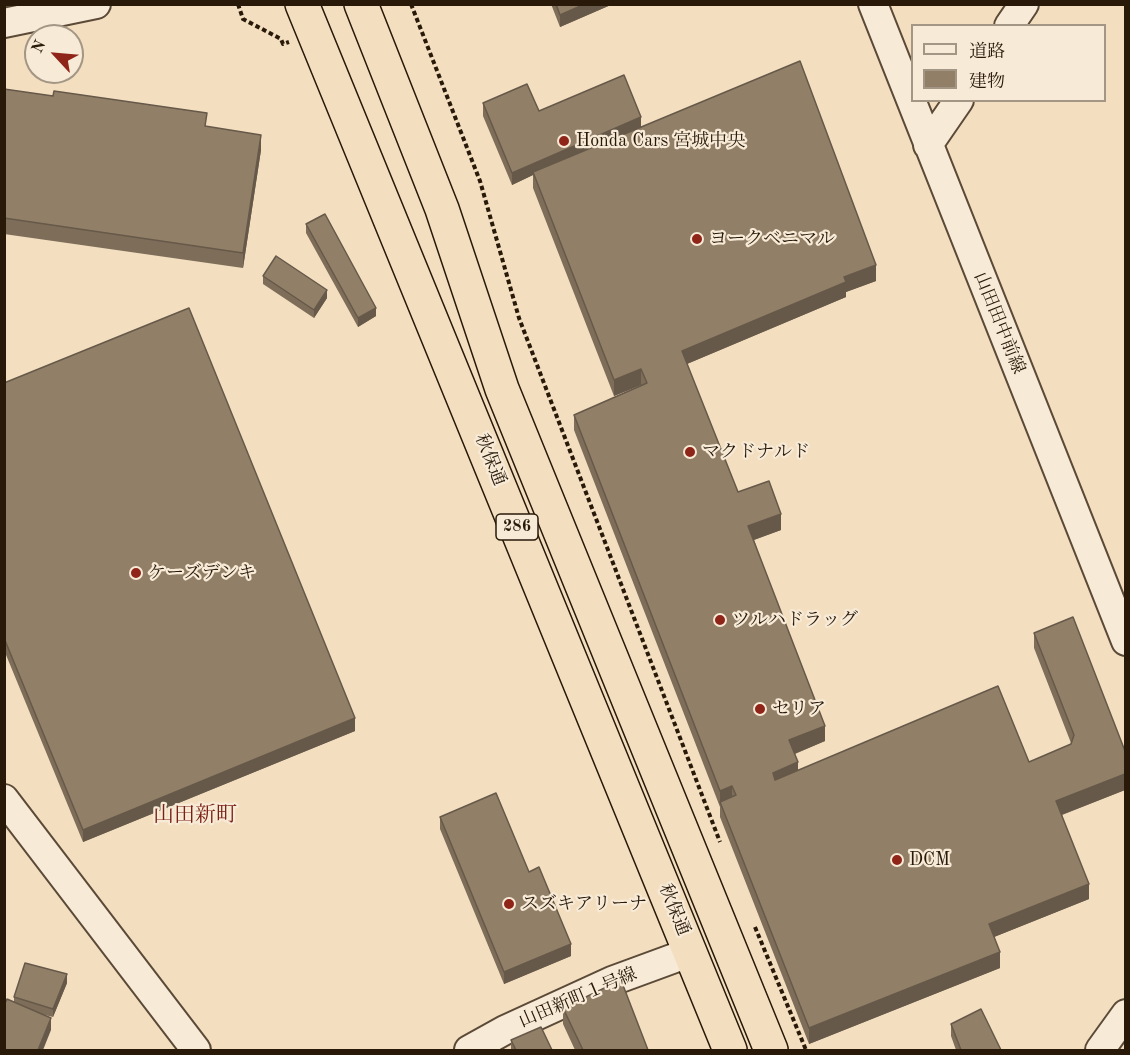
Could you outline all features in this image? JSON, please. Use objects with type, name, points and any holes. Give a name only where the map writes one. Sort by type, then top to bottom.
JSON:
[{"type":"highway","name":"秋保通","points":[[302,4],[730,1050]]},
{"type":"highway","name":"秋保通","points":[[361,4],[442,209],[502,389],[771,1050]]},
{"type":"street","points":[[4,23],[96,4]]},
{"type":"street","name":"山田田中前線","points":[[873,4],[911,101]]},
{"type":"street","points":[[1010,24],[1024,4]]},
{"type":"street","name":"山田田中前線","points":[[911,102],[1125,641]]},
{"type":"street","points":[[928,145],[958,102]]},
{"type":"street","points":[[4,799],[196,1050]]},
{"type":"street","name":"山田新町１号線","points":[[469,1050],[506,1029],[612,981],[691,952]]},
{"type":"street","points":[[1100,1050],[1125,1014]]},
{"type":"path","points":[[238,4],[243,19],[281,39],[284,44],[295,39]]},
{"type":"path","points":[[411,4],[480,181],[519,318],[724,851]]},
{"type":"path","points":[[754,925],[806,1050]]},
{"type":"building","points":[[556,4],[585,4],[560,15]]},
{"type":"building","points":[[800,61],[876,265],[844,277],[846,282],[682,351],[738,492],[769,481],[781,514],[748,526],[825,726],[789,740],[798,762],[773,773],[775,780],[998,686],[1029,762],[1071,744],[1074,735],[1034,633],[1073,617],[1125,751],[1125,774],[1056,801],[1089,884],[989,924],[1000,952],[809,1028],[720,802],[736,795],[732,786],[720,791],[574,415],[647,383],[641,369],[614,380],[533,172]]},
{"type":"building","points":[[624,75],[641,117],[512,173],[483,103],[527,84],[539,111]]},
{"type":"building","points":[[4,89],[53,96],[54,91],[207,113],[205,126],[261,135],[243,253],[4,218]]},
{"type":"building","points":[[325,214],[376,308],[358,318],[306,224]]},
{"type":"building","points":[[276,256],[327,290],[314,310],[263,276]]},
{"type":"building","points":[[189,308],[355,718],[83,830],[4,638],[4,383]]},
{"type":"building","points":[[496,793],[529,872],[539,867],[571,944],[504,972],[440,817]]},
{"type":"building","points":[[25,963],[67,974],[53,1009],[14,997]]},
{"type":"building","points":[[621,980],[648,1050],[583,1050],[563,1008]]},
{"type":"building","points":[[7,999],[51,1018],[38,1050],[4,1050],[4,1005]]},
{"type":"building","points":[[981,1009],[1001,1050],[961,1050],[951,1024]]},
{"type":"building","points":[[541,1027],[552,1050],[516,1050],[511,1040]]},
{"type":"place","name":"Honda Cars 宮城中央","points":[[564,141]]},
{"type":"place","name":"ヨークベニマル","points":[[697,239]]},
{"type":"place","name":"マクドナルド","points":[[690,452]]},
{"type":"place","name":"ケーズデンキ","points":[[136,573]]},
{"type":"place","name":"ツルハドラッグ","points":[[720,620]]},
{"type":"place","name":"セリア","points":[[760,709]]},
{"type":"place","name":"DCM","points":[[897,860]]},
{"type":"place","name":"スズキアリーナ","points":[[509,904]]},
{"type":"district","name":"山田新町","points":[[195,815]]}]
